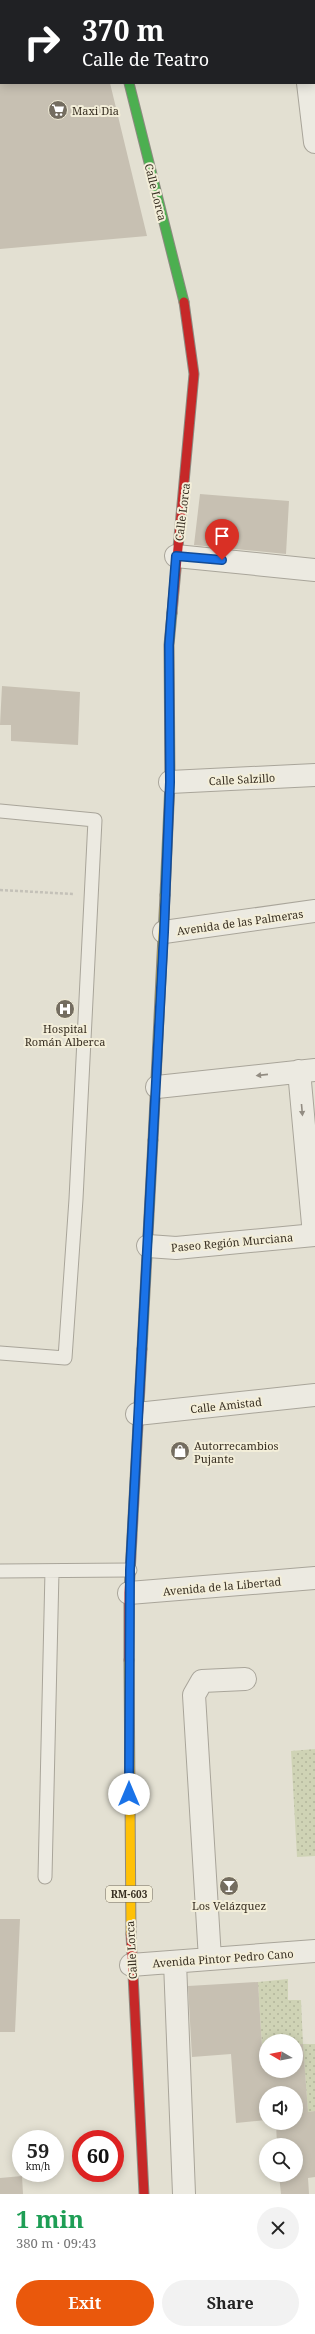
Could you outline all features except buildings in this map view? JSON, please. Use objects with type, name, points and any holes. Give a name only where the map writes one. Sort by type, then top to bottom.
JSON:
[{"type":"main road","name":"Calle Lorca","points":[[129,84],[184,302],[194,374],[185,488],[176,556],[169,645],[170,782],[164,932],[157,1086],[137,1414],[129,1593],[129,1903],[144,2194]]},
{"type":"street","points":[[308,84],[315,142]]},
{"type":"street","points":[[176,556],[315,570]]},
{"type":"street","name":"Calle Salzillo","points":[[170,782],[315,775]]},
{"type":"street","name":"Avenida de las Palmeras","points":[[164,932],[315,911]]},
{"type":"street","points":[[157,1086],[307,1071],[315,1235]]},
{"type":"street","name":"Paseo Región Murciana","points":[[148,1246],[176,1248],[315,1235]]},
{"type":"street","name":"Calle Amistad","points":[[137,1414],[315,1396]]},
{"type":"street","name":"Avenida de la Libertad","points":[[129,1593],[315,1578]]},
{"type":"street","points":[[210,1959],[194,1695],[202,1682],[245,1679]]},
{"type":"street","name":"Avenida Pintor Pedro Cano","points":[[131,1965],[315,1951]]},
{"type":"street","points":[[175,1962],[184,2194]]},
{"type":"lane","points":[[0,811],[95,820],[76,1199],[65,1358],[0,1354]]},
{"type":"lane","points":[[0,1571],[130,1570]]},
{"type":"lane","points":[[45,1877],[52,1571]]},
{"type":"path","points":[[0,890],[91,895]]},
{"type":"green space","points":[[315,1749],[315,1856],[297,1857],[291,1751]]},
{"type":"green space","points":[[288,1979],[288,2000],[301,2000],[303,2034],[261,2034],[258,1982]]},
{"type":"green space","points":[[303,2044],[315,2044],[315,2111],[308,2112]]},
{"type":"traffic: fast","points":[[129,84],[184,302]]},
{"type":"traffic: fast","points":[[165,895],[170,782],[169,645],[172,613]]},
{"type":"traffic: fast","points":[[142,1349],[153,1140]]},
{"type":"traffic: slow","points":[[153,1140],[165,895]]},
{"type":"traffic: slow","points":[[129,1660],[131,1934]]},
{"type":"traffic: jam","points":[[172,613],[194,374],[184,302]]},
{"type":"traffic: jam","points":[[129,1660],[129,1593],[142,1349]]},
{"type":"traffic: jam","points":[[131,1934],[144,2194]]},
{"type":"place","name":"Maxi Dia","points":[[58,110]]},
{"type":"place","name":"Hospital Román Alberca","points":[[65,1009]]},
{"type":"place","name":"Autorrecambios Pujante","points":[[180,1451]]},
{"type":"place","name":"Los Velázquez","points":[[229,1886]]},
{"type":"route","points":[[129,1794],[129,1593],[137,1414],[148,1246],[164,932],[170,782],[169,645],[176,556],[222,560]]}]
